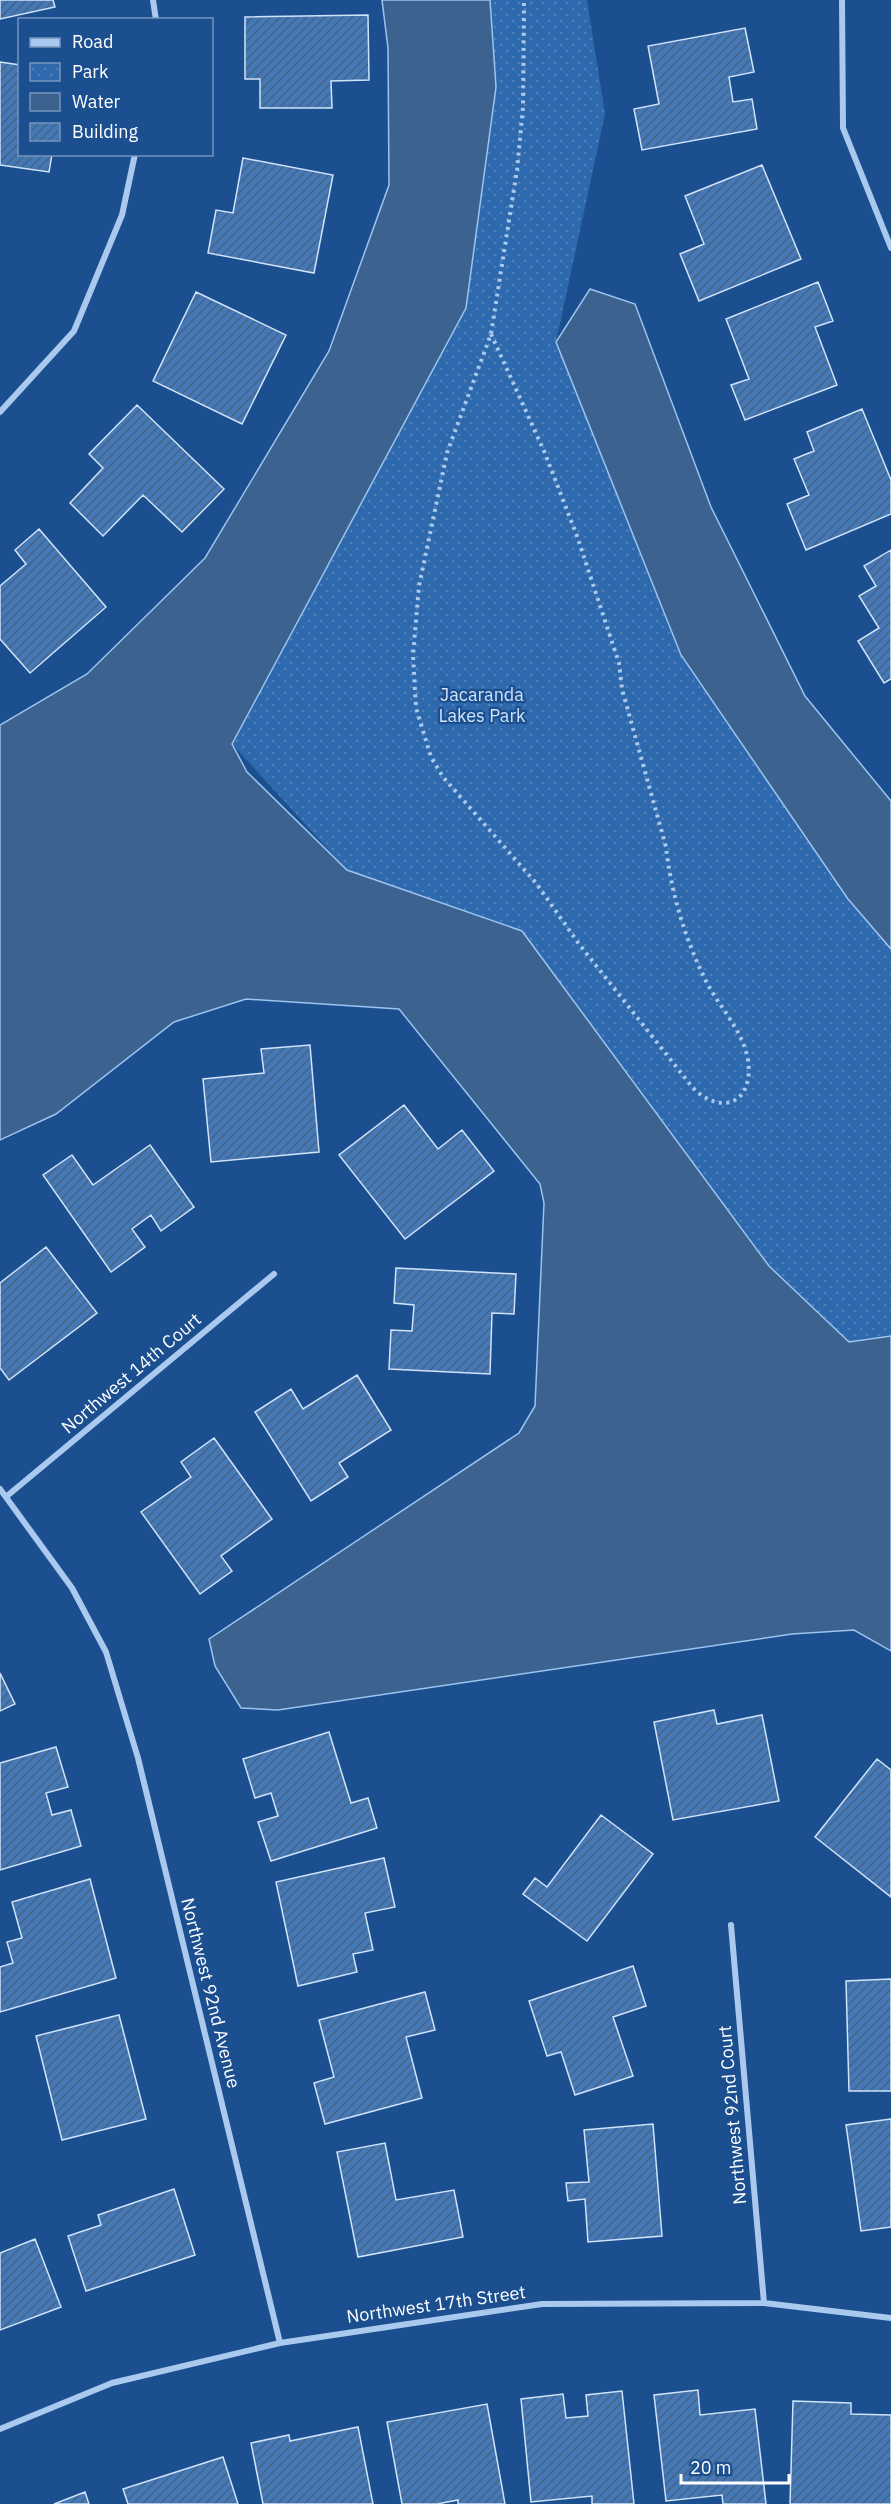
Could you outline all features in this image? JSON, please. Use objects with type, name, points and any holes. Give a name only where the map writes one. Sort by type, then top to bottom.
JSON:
[{"type":"street","points":[[153,0],[156,18]]},
{"type":"street","points":[[842,0],[843,128],[891,248]]},
{"type":"street","points":[[0,412],[74,331],[122,215],[135,156]]},
{"type":"street","name":"Northwest 14th Court","points":[[6,1496],[274,1274]]},
{"type":"street","name":"Northwest 92nd Avenue","points":[[0,1489],[72,1588],[106,1652],[138,1758],[280,2343]]},
{"type":"street","name":"Northwest 92nd Court","points":[[731,1925],[764,2303]]},
{"type":"street","name":"Northwest 17th Street","points":[[0,2429],[112,2383],[280,2343],[542,2304],[764,2303],[891,2318]]},
{"type":"path","points":[[491,334],[554,476],[596,590],[619,663],[622,689],[666,847],[668,865],[687,935],[705,980],[744,1046],[748,1062],[744,1090],[736,1100],[723,1105],[712,1103],[693,1088],[579,944],[536,883],[443,777],[431,757],[416,708],[413,655],[419,586],[447,453],[491,334],[521,128],[526,38],[524,0]]},
{"type":"green space","name":"Jacaranda Lakes Park","points":[[490,0],[587,0],[605,114],[556,342],[848,899],[891,949],[891,1336],[849,1342],[769,1267],[522,931],[347,870],[232,744],[466,308],[496,87]]},
{"type":"water","points":[[382,0],[490,0],[496,87],[466,308],[232,744],[247,772],[347,870],[522,931],[769,1266],[849,1342],[891,1336],[891,1651],[854,1630],[792,1634],[278,1710],[241,1708],[215,1666],[209,1639],[519,1433],[535,1406],[544,1203],[540,1184],[399,1009],[246,999],[174,1022],[56,1114],[0,1140],[0,725],[87,674],[205,558],[329,351],[389,185],[388,48]]},
{"type":"water","points":[[590,289],[635,304],[711,507],[805,696],[891,801],[891,949],[848,899],[681,655],[556,342]]},
{"type":"building","points":[[0,0],[53,0],[55,7],[0,19]]},
{"type":"building","points":[[368,15],[369,80],[331,81],[332,108],[260,108],[260,79],[245,79],[245,17]]},
{"type":"building","points":[[745,28],[754,72],[729,77],[733,102],[752,99],[757,129],[642,150],[634,109],[659,104],[648,46]]},
{"type":"building","points":[[0,62],[18,65],[18,156],[52,156],[49,172],[0,165]]},
{"type":"building","points":[[243,158],[333,175],[314,273],[208,253],[216,210],[233,213]]},
{"type":"building","points":[[762,165],[801,259],[699,301],[680,254],[704,244],[685,196]]},
{"type":"building","points":[[818,282],[833,321],[815,327],[837,385],[745,420],[731,385],[749,379],[726,319]]},
{"type":"building","points":[[196,292],[286,335],[242,424],[153,381]]},
{"type":"building","points":[[137,405],[224,489],[182,532],[143,495],[103,536],[70,503],[103,468],[89,454]]},
{"type":"building","points":[[862,409],[891,480],[891,514],[806,550],[787,504],[809,495],[794,459],[814,451],[807,432]]},
{"type":"building","points":[[39,529],[106,607],[30,673],[0,639],[0,586],[26,564],[15,550]]},
{"type":"building","points":[[891,550],[891,679],[884,683],[858,641],[879,628],[859,596],[876,586],[864,566]]},
{"type":"building","points":[[310,1045],[319,1152],[211,1162],[203,1079],[264,1073],[261,1049]]},
{"type":"building","points":[[404,1105],[438,1149],[462,1130],[494,1171],[405,1239],[339,1155]]},
{"type":"building","points":[[150,1145],[194,1207],[161,1231],[151,1215],[132,1229],[145,1247],[111,1272],[43,1175],[72,1155],[93,1185]]},
{"type":"building","points":[[46,1247],[97,1313],[9,1380],[0,1368],[0,1283]]},
{"type":"building","points":[[396,1268],[516,1274],[514,1314],[492,1313],[490,1374],[389,1369],[391,1330],[412,1331],[414,1305],[394,1303]]},
{"type":"building","points":[[357,1375],[391,1430],[339,1463],[348,1477],[311,1501],[255,1412],[291,1389],[303,1409]]},
{"type":"building","points":[[214,1438],[272,1519],[221,1556],[232,1571],[200,1594],[141,1512],[191,1477],[181,1462]]},
{"type":"building","points":[[0,1673],[15,1704],[0,1711]]},
{"type":"building","points":[[714,1710],[717,1724],[762,1715],[779,1801],[673,1820],[654,1722]]},
{"type":"building","points":[[329,1732],[351,1803],[368,1798],[377,1828],[271,1861],[258,1822],[278,1816],[271,1793],[255,1798],[243,1759]]},
{"type":"building","points":[[56,1747],[68,1787],[46,1793],[52,1815],[71,1810],[81,1846],[0,1870],[0,1763]]},
{"type":"building","points":[[877,1759],[891,1770],[891,1897],[815,1837]]},
{"type":"building","points":[[601,1815],[653,1854],[587,1941],[523,1894],[535,1878],[547,1887]]},
{"type":"building","points":[[384,1858],[395,1907],[365,1913],[373,1950],[353,1954],[357,1972],[298,1986],[276,1882]]},
{"type":"building","points":[[90,1879],[116,1978],[0,2012],[0,1967],[13,1963],[7,1942],[22,1938],[12,1902]]},
{"type":"building","points":[[633,1966],[646,2006],[613,2017],[633,2076],[575,2095],[561,2052],[547,2056],[529,2001]]},
{"type":"building","points":[[891,1979],[891,2091],[849,2091],[846,1981]]},
{"type":"building","points":[[425,1992],[435,2030],[406,2037],[422,2098],[325,2124],[314,2083],[334,2077],[319,2020]]},
{"type":"building","points":[[119,2015],[146,2119],[62,2140],[36,2036]]},
{"type":"building","points":[[891,2119],[891,2227],[861,2231],[846,2125]]},
{"type":"building","points":[[653,2124],[662,2236],[588,2242],[585,2199],[568,2201],[566,2183],[589,2182],[584,2130]]},
{"type":"building","points":[[385,2143],[396,2200],[454,2190],[463,2237],[358,2257],[337,2152]]},
{"type":"building","points":[[174,2189],[195,2255],[86,2291],[68,2236],[101,2225],[98,2215]]},
{"type":"building","points":[[35,2239],[61,2307],[0,2330],[0,2253]]},
{"type":"building","points":[[698,2390],[700,2415],[755,2409],[766,2504],[723,2504],[722,2495],[666,2501],[654,2395]]},
{"type":"building","points":[[622,2391],[634,2504],[592,2504],[592,2496],[531,2502],[521,2399],[563,2394],[566,2418],[588,2416],[586,2395]]},
{"type":"building","points":[[793,2401],[851,2403],[851,2414],[891,2415],[891,2504],[790,2504]]},
{"type":"building","points":[[487,2404],[505,2504],[458,2504],[458,2500],[437,2504],[402,2504],[387,2422]]},
{"type":"building","points":[[358,2427],[373,2504],[263,2504],[251,2443],[289,2435],[290,2441]]},
{"type":"building","points":[[223,2457],[238,2504],[128,2504],[123,2489]]},
{"type":"building","points":[[85,2492],[89,2504],[54,2504]]}]
